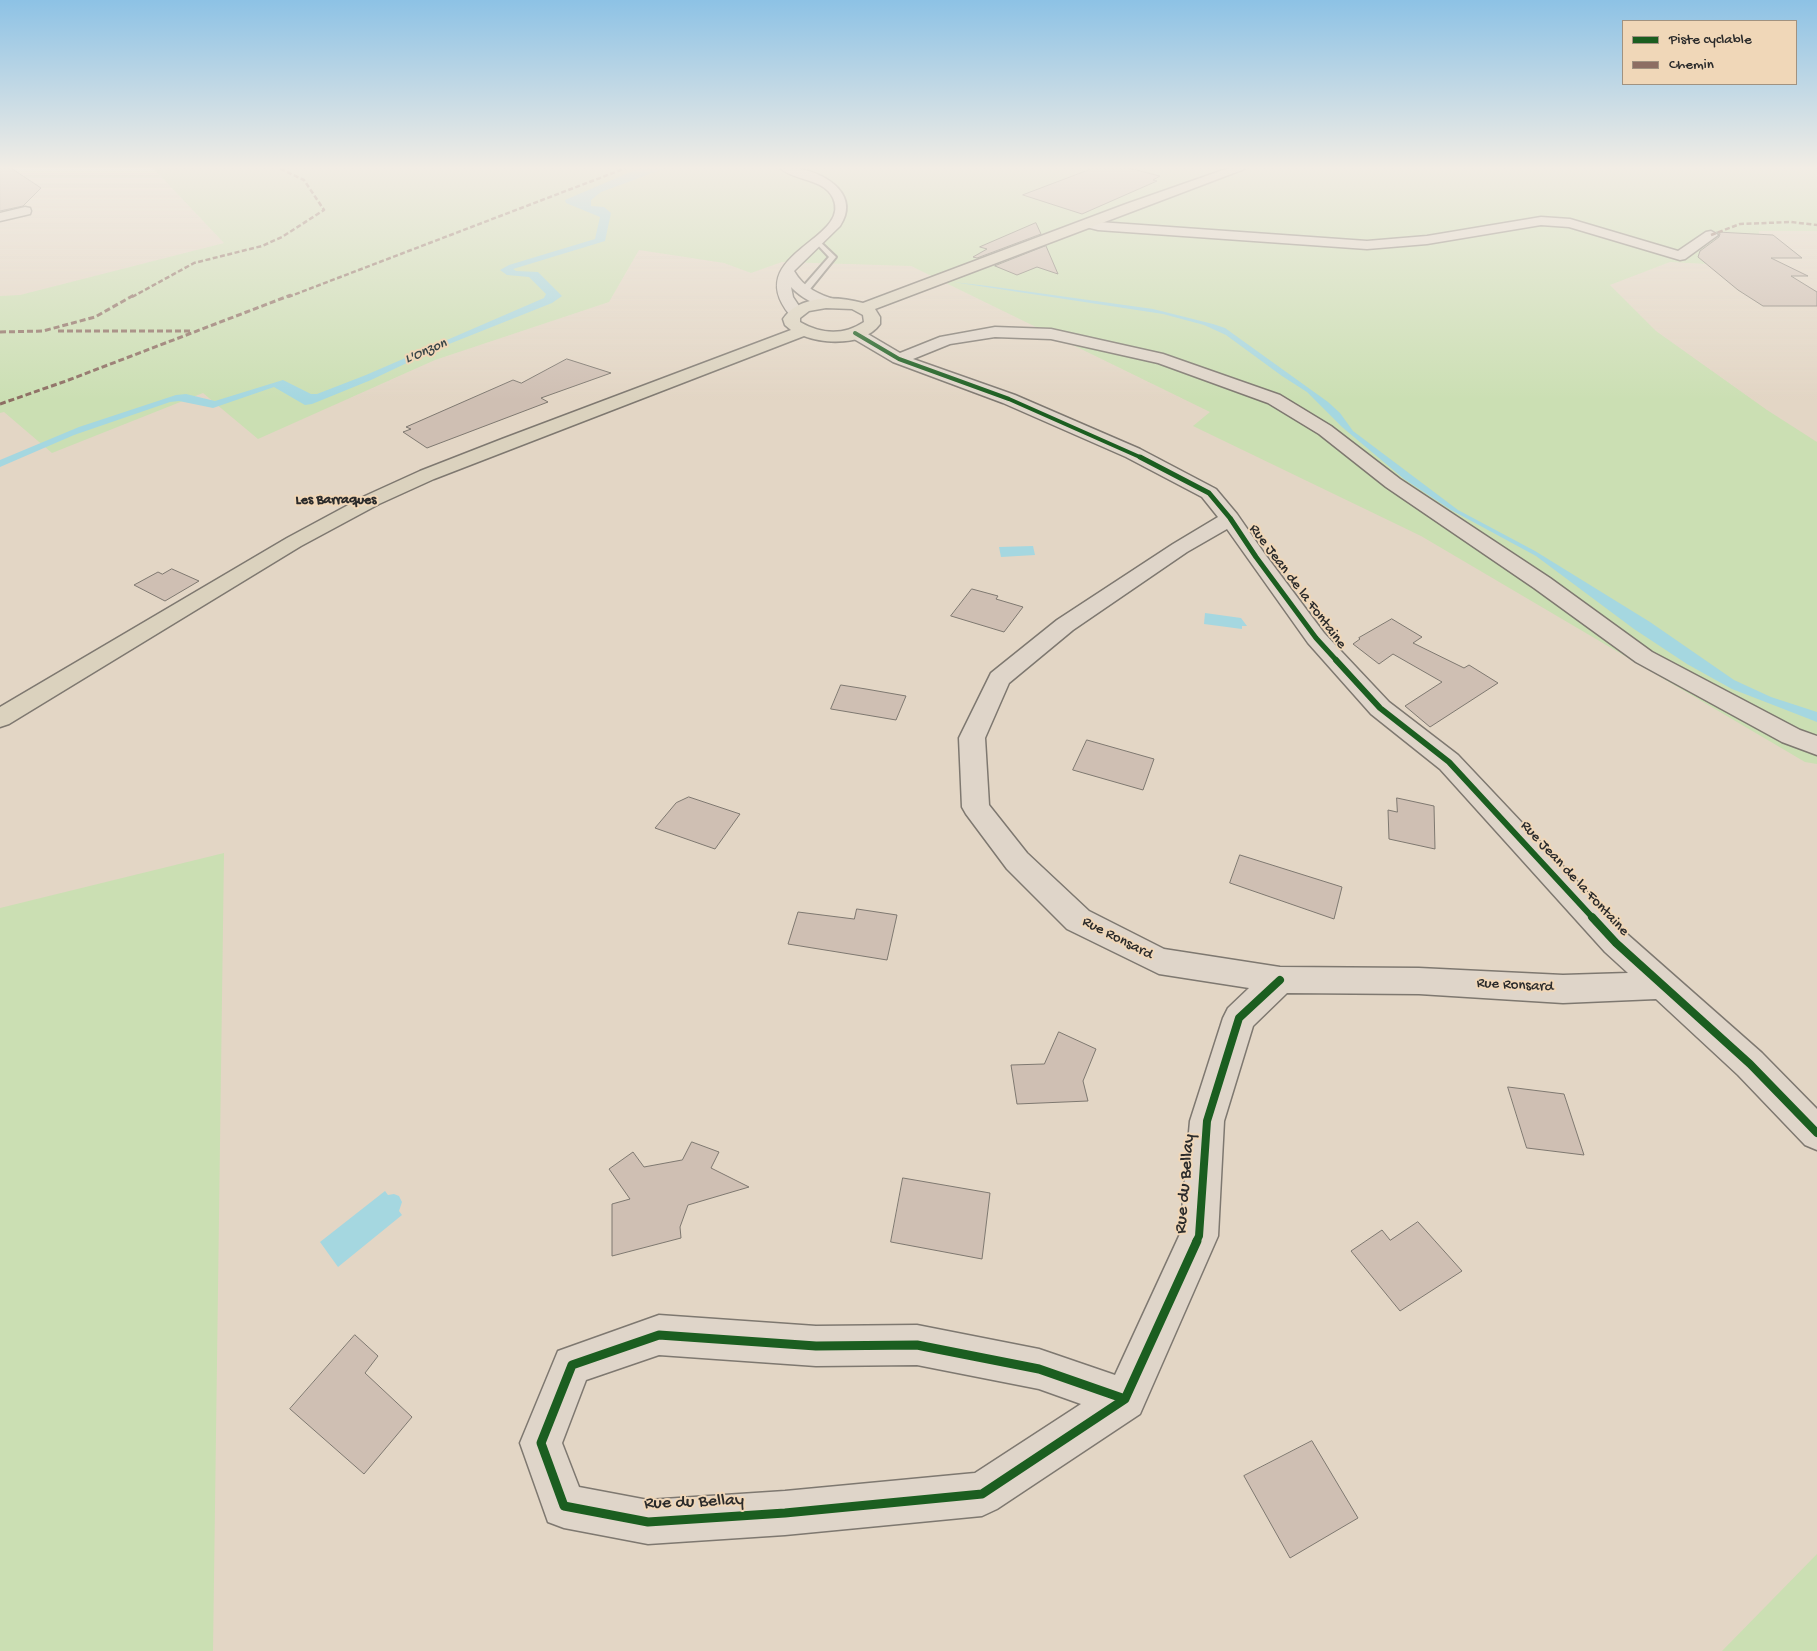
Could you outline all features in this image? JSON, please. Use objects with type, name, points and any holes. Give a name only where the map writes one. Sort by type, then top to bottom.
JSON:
[{"type":"main road","points":[[863,308],[1031,245]]},
{"type":"main road","points":[[832,303],[863,308],[871,313],[874,318],[872,324],[854,333],[826,338],[802,331],[793,325],[791,319],[796,312],[812,306],[832,303]]},
{"type":"main road","points":[[0,718],[294,542],[372,500],[508,442],[802,331]]},
{"type":"street","points":[[796,312],[784,294],[782,286],[787,270],[813,245]]},
{"type":"street","points":[[1643,245],[1680,256],[1697,245]]},
{"type":"street","points":[[787,270],[792,282],[803,292],[832,303]]},
{"type":"street","points":[[899,359],[946,340],[995,332],[1051,334],[1163,359],[1274,399],[1325,430],[1393,483],[1542,583],[1644,657],[1791,736],[1817,746]]},
{"type":"street","name":"Rue Jean de la Fontaine","points":[[854,333],[899,359],[1009,400],[1133,453],[1209,493],[1230,518],[1261,564],[1316,638],[1380,708],[1449,762],[1616,943],[1750,1064],[1817,1134]]},
{"type":"street","name":"Rue Ronsard","points":[[1230,518],[1180,548],[1065,625],[999,679],[972,738],[976,807],[1017,861],[1078,920],[1159,960],[1280,980],[1419,981],[1563,989],[1662,985]]},
{"type":"street","name":"Rue du Bellay","points":[[1125,1399],[1039,1370],[917,1345],[816,1346],[659,1335],[572,1365],[540,1443],[564,1506],[648,1522],[785,1513],[982,1494],[1125,1399],[1199,1236],[1207,1121],[1239,1018],[1280,980]]},
{"type":"lane","points":[[803,292],[833,257],[822,245]]},
{"type":"green space","points":[[216,245],[1761,245],[1763,267],[1670,262],[1610,285],[1656,331],[1767,410],[1817,442],[1817,764],[1805,762],[1421,536],[1193,426],[1210,412],[911,266],[782,262],[751,273],[724,263],[639,250],[609,302],[435,360],[258,439],[203,393],[52,453],[4,412],[0,413],[0,296],[20,295]]},
{"type":"green space","points":[[224,853],[213,1651],[0,1651],[0,908]]},
{"type":"green space","points":[[1817,1554],[1817,1651],[1722,1651]]},
{"type":"water","name":"L'Onzon","points":[[575,245],[592,245],[513,269],[516,271],[538,272],[562,296],[552,303],[434,350],[371,380],[312,404],[305,405],[274,387],[213,408],[179,401],[170,402],[74,435],[0,467],[0,460],[79,427],[176,395],[186,394],[215,401],[283,380],[311,394],[317,394],[366,375],[544,298],[546,294],[529,277],[507,275],[500,270],[509,265]]},
{"type":"water","points":[[953,282],[1153,309],[1225,328],[1328,402],[1340,413],[1353,431],[1458,510],[1535,551],[1650,622],[1734,680],[1771,697],[1817,712],[1817,722],[1732,689],[1687,664],[1634,629],[1536,556],[1451,510],[1404,479],[1342,427],[1307,392],[1226,335],[1204,325],[1163,314]]},
{"type":"water","points":[[1033,546],[1035,555],[1001,557],[999,547]]},
{"type":"water","points":[[1205,613],[1241,618],[1247,626],[1242,626],[1242,629],[1204,624]]},
{"type":"water","points":[[385,1191],[388,1195],[394,1194],[399,1196],[402,1202],[399,1211],[402,1215],[338,1267],[320,1242]]},
{"type":"building","points":[[985,245],[1012,245],[977,258],[973,257],[987,249],[980,247]]},
{"type":"building","points":[[1708,245],[1786,245],[1802,258],[1771,258],[1808,276],[1791,276],[1817,292],[1817,306],[1763,306],[1738,290],[1698,257],[1700,251]]},
{"type":"building","points":[[1046,246],[1058,274],[1037,267],[1017,275],[995,266]]},
{"type":"building","points":[[567,359],[611,373],[541,398],[548,402],[427,448],[403,432],[411,429],[406,427],[513,380],[521,383]]},
{"type":"building","points":[[172,569],[199,581],[165,601],[134,585],[158,572],[162,574]]},
{"type":"building","points":[[972,589],[998,596],[996,599],[1023,607],[1004,632],[951,616]]},
{"type":"building","points":[[1392,619],[1422,637],[1413,643],[1464,668],[1469,665],[1498,683],[1430,727],[1405,706],[1442,682],[1393,654],[1379,664],[1353,644],[1359,638]]},
{"type":"building","points":[[841,685],[906,696],[896,720],[831,709]]},
{"type":"building","points":[[1087,740],[1154,759],[1143,790],[1073,770]]},
{"type":"building","points":[[689,797],[740,814],[715,849],[655,828],[676,803]]},
{"type":"building","points":[[1397,798],[1434,806],[1435,849],[1389,839],[1388,810],[1397,812]]},
{"type":"building","points":[[1240,855],[1342,887],[1334,919],[1230,883]]},
{"type":"building","points":[[857,909],[897,915],[887,960],[788,944],[798,912],[854,919]]},
{"type":"building","points":[[1059,1032],[1096,1049],[1083,1081],[1088,1101],[1017,1104],[1011,1065],[1044,1064]]},
{"type":"building","points":[[1508,1087],[1564,1094],[1584,1155],[1527,1148]]},
{"type":"building","points":[[692,1142],[719,1152],[711,1168],[749,1187],[688,1205],[680,1227],[681,1238],[612,1256],[612,1204],[630,1199],[609,1169],[633,1152],[644,1167],[682,1160]]},
{"type":"building","points":[[903,1178],[990,1193],[982,1259],[891,1242]]},
{"type":"building","points":[[1418,1222],[1462,1271],[1400,1311],[1351,1251],[1382,1230],[1390,1240]]},
{"type":"building","points":[[355,1335],[378,1356],[365,1373],[412,1417],[364,1474],[290,1409]]},
{"type":"building","points":[[1312,1441],[1358,1518],[1290,1558],[1244,1476]]},
{"type":"marked path","points":[[0,332],[43,331],[95,317],[194,263],[264,245]]},
{"type":"marked path","points":[[0,404],[66,381],[423,245]]},
{"type":"marked path","points":[[58,331],[190,331]]},
{"type":"cycle path","points":[[855,333],[899,359],[1009,399],[1133,453],[1209,493],[1230,518],[1256,557],[1316,638],[1380,708],[1449,762],[1616,943],[1750,1064],[1817,1133]]},
{"type":"cycle path","points":[[1125,1399],[1039,1369],[917,1345],[816,1346],[659,1335],[572,1365],[541,1443],[564,1506],[648,1522],[785,1513],[982,1494],[1125,1399],[1199,1236],[1207,1121],[1239,1018],[1280,980]]},
{"type":"district","name":"Les Barraques","points":[[336,501]]}]
